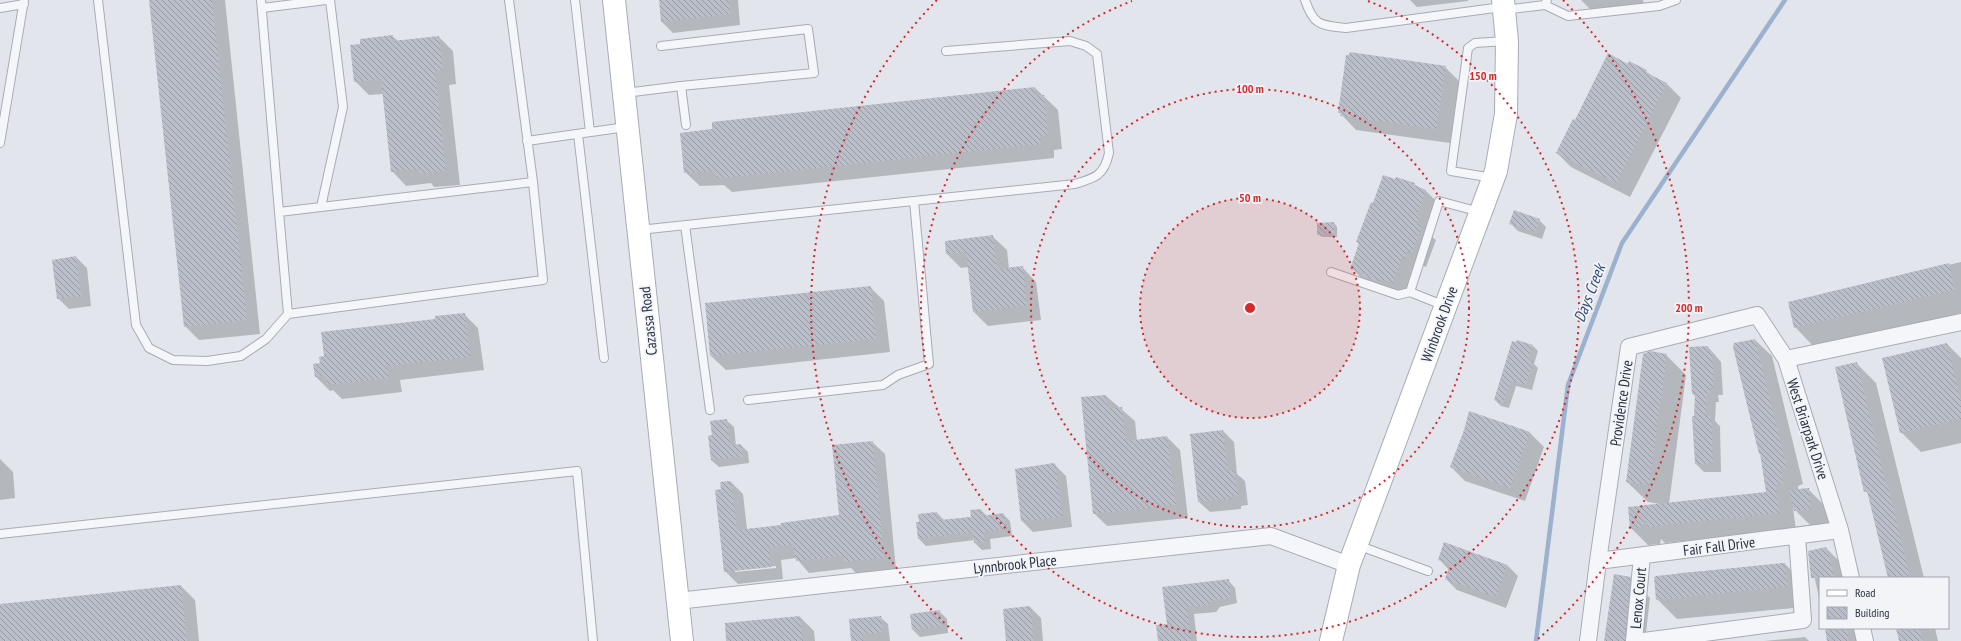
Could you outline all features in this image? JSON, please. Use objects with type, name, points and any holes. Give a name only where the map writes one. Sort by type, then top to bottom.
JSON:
[{"type":"street","name":"Cazassa Road","points":[[614,0],[676,601],[682,641]]},
{"type":"street","name":"Winbrook Drive","points":[[1331,641],[1353,555],[1493,178],[1506,114],[1507,41],[1503,6]]},
{"type":"street","name":"Providence Drive","points":[[1588,641],[1629,347],[1757,315],[1786,359]]},
{"type":"street","name":"West Briarpark Drive","points":[[1851,577],[1840,530],[1786,359],[1961,322]]},
{"type":"street","name":"Fair Fall Drive","points":[[1598,561],[1840,530]]},
{"type":"street","name":"Lynnbrook Place","points":[[676,601],[1271,536],[1353,555]]},
{"type":"street","name":"Lenox Court","points":[[1644,641],[1803,620],[1796,536]]},
{"type":"street","name":"Lenox Court","points":[[1634,641],[1642,556]]},
{"type":"street","points":[[1862,629],[1866,641]]},
{"type":"lane","points":[[98,0],[136,325],[149,348],[173,360],[207,361],[241,356],[266,339],[288,314],[543,280],[533,182],[509,0]]},
{"type":"lane","points":[[288,314],[261,4],[326,0]]},
{"type":"lane","points":[[321,207],[342,107],[330,0]]},
{"type":"lane","points":[[576,0],[590,132]]},
{"type":"lane","points":[[1305,0],[1310,15],[1322,25],[1346,28],[1503,6],[1546,2],[1568,16],[1659,6],[1676,0]]},
{"type":"lane","points":[[0,8],[24,2],[0,143]]},
{"type":"lane","points":[[624,93],[814,73],[808,29],[661,46]]},
{"type":"lane","points":[[638,230],[1075,184],[1096,177],[1106,165],[1108,153],[1097,54],[1086,46],[1070,41],[946,51]]},
{"type":"lane","points":[[1493,178],[1451,171],[1468,48],[1475,43],[1507,41]]},
{"type":"lane","points":[[681,86],[686,125]]},
{"type":"lane","points":[[527,141],[627,127]]},
{"type":"lane","points":[[578,134],[604,358]]},
{"type":"lane","points":[[279,212],[533,182]]},
{"type":"lane","points":[[748,400],[883,384],[898,375],[929,364],[914,201]]},
{"type":"lane","points":[[1410,292],[1439,201],[1480,212]]},
{"type":"lane","points":[[685,225],[710,410]]},
{"type":"lane","points":[[1331,272],[1398,295],[1410,292],[1445,306]]},
{"type":"lane","points":[[0,534],[577,470],[593,641]]},
{"type":"lane","points":[[1353,555],[1428,571]]},
{"type":"building","points":[[149,0],[212,0],[247,320],[184,327]]},
{"type":"building","points":[[659,0],[729,0],[730,14],[661,22]]},
{"type":"building","points":[[393,35],[393,41],[439,36],[443,71],[435,71],[446,171],[422,174],[419,173],[419,169],[391,172],[381,79],[354,82],[350,45],[360,44],[360,39]]},
{"type":"building","points":[[1350,52],[1446,66],[1436,129],[1340,116],[1341,113],[1338,113],[1346,55],[1349,55]]},
{"type":"building","points":[[1608,53],[1628,64],[1629,61],[1647,70],[1646,73],[1667,83],[1616,183],[1556,153],[1573,119],[1575,120]]},
{"type":"building","points":[[1035,87],[1036,95],[1044,95],[1048,135],[1040,136],[1041,144],[716,179],[715,171],[684,173],[680,133],[712,129],[712,122]]},
{"type":"building","points":[[1383,175],[1395,179],[1396,177],[1415,183],[1414,185],[1426,190],[1417,215],[1420,216],[1417,224],[1422,225],[1412,253],[1407,251],[1405,259],[1402,258],[1393,283],[1380,279],[1379,282],[1362,276],[1363,273],[1350,269],[1359,243],[1356,242]]},
{"type":"building","points":[[1514,210],[1540,219],[1535,232],[1509,224]]},
{"type":"building","points":[[1334,222],[1334,234],[1317,235],[1317,223]]},
{"type":"building","points":[[993,235],[997,269],[1023,266],[1027,306],[973,312],[966,252],[946,254],[945,241]]},
{"type":"building","points":[[76,256],[81,296],[57,299],[52,260]]},
{"type":"building","points":[[1949,263],[1955,290],[1794,328],[1788,302]]},
{"type":"building","points":[[871,286],[876,339],[710,356],[705,303]]},
{"type":"building","points":[[465,313],[470,357],[387,366],[389,378],[327,385],[326,376],[315,377],[313,364],[320,363],[319,357],[324,356],[321,332],[435,319],[435,316]]},
{"type":"building","points":[[1755,339],[1787,468],[1781,469],[1783,484],[1776,485],[1779,513],[1647,527],[1645,520],[1643,527],[1630,529],[1628,507],[1766,492],[1760,453],[1759,454],[1733,347],[1734,343]]},
{"type":"building","points":[[1517,340],[1533,345],[1528,360],[1533,362],[1526,385],[1511,381],[1503,403],[1494,400],[1512,341],[1516,342]]},
{"type":"building","points":[[1947,343],[1961,402],[1961,419],[1900,433],[1882,358]]},
{"type":"building","points":[[1708,346],[1709,352],[1712,352],[1714,387],[1710,387],[1710,393],[1707,394],[1706,416],[1711,416],[1713,463],[1695,464],[1692,416],[1694,416],[1695,394],[1692,394],[1689,347]]},
{"type":"building","points":[[1650,351],[1667,354],[1649,485],[1626,482],[1643,354]]},
{"type":"building","points":[[1857,362],[1910,577],[1888,577],[1867,491],[1864,492],[1835,367]]},
{"type":"building","points":[[1106,395],[1108,409],[1122,407],[1126,441],[1167,436],[1176,505],[1093,514],[1081,397]]},
{"type":"building","points":[[1469,411],[1530,432],[1510,488],[1450,467],[1464,430]]},
{"type":"building","points":[[727,419],[730,445],[741,444],[743,457],[711,460],[708,436],[712,435],[710,421]]},
{"type":"building","points":[[1223,430],[1228,470],[1234,469],[1238,495],[1231,496],[1231,499],[1198,502],[1190,434]]},
{"type":"building","points":[[873,441],[884,558],[844,562],[843,556],[796,561],[793,545],[769,548],[771,567],[724,572],[715,490],[721,489],[720,482],[731,481],[737,530],[781,525],[781,523],[839,515],[832,445]]},
{"type":"building","points":[[1054,463],[1056,465],[1062,517],[1021,521],[1015,469]]},
{"type":"building","points":[[1809,488],[1811,509],[1794,511],[1789,490]]},
{"type":"building","points":[[981,509],[982,516],[1004,513],[1006,529],[984,532],[985,542],[974,543],[973,532],[918,539],[916,522],[919,522],[918,514],[937,512],[939,520],[941,520],[971,517],[970,510]]},
{"type":"building","points":[[1444,542],[1507,565],[1496,597],[1445,579],[1450,564],[1438,560]]},
{"type":"building","points":[[1826,547],[1835,577],[1811,578],[1808,551]]},
{"type":"building","points":[[1785,563],[1788,586],[1656,600],[1654,577],[1656,576]]},
{"type":"building","points":[[1614,574],[1631,577],[1625,641],[1604,641]]},
{"type":"building","points":[[1229,579],[1231,597],[1213,600],[1209,605],[1187,607],[1191,641],[1158,641],[1156,625],[1167,624],[1162,587]]},
{"type":"building","points":[[181,585],[187,641],[0,641],[0,604]]},
{"type":"building","points":[[1030,606],[1034,641],[1006,641],[1003,609]]},
{"type":"building","points":[[940,610],[942,626],[912,630],[910,614]]},
{"type":"building","points":[[800,616],[803,641],[726,641],[725,623]]},
{"type":"building","points":[[881,616],[883,632],[862,635],[863,641],[851,641],[849,619]]},
{"type":"building","points":[[1825,629],[1847,629],[1849,641],[1827,641]]},
{"type":"building","points":[[1896,629],[1920,629],[1923,641],[1899,641]]},
{"type":"waterway","name":"Days Creek","points":[[1536,641],[1568,385],[1622,243],[1785,0]]}]
